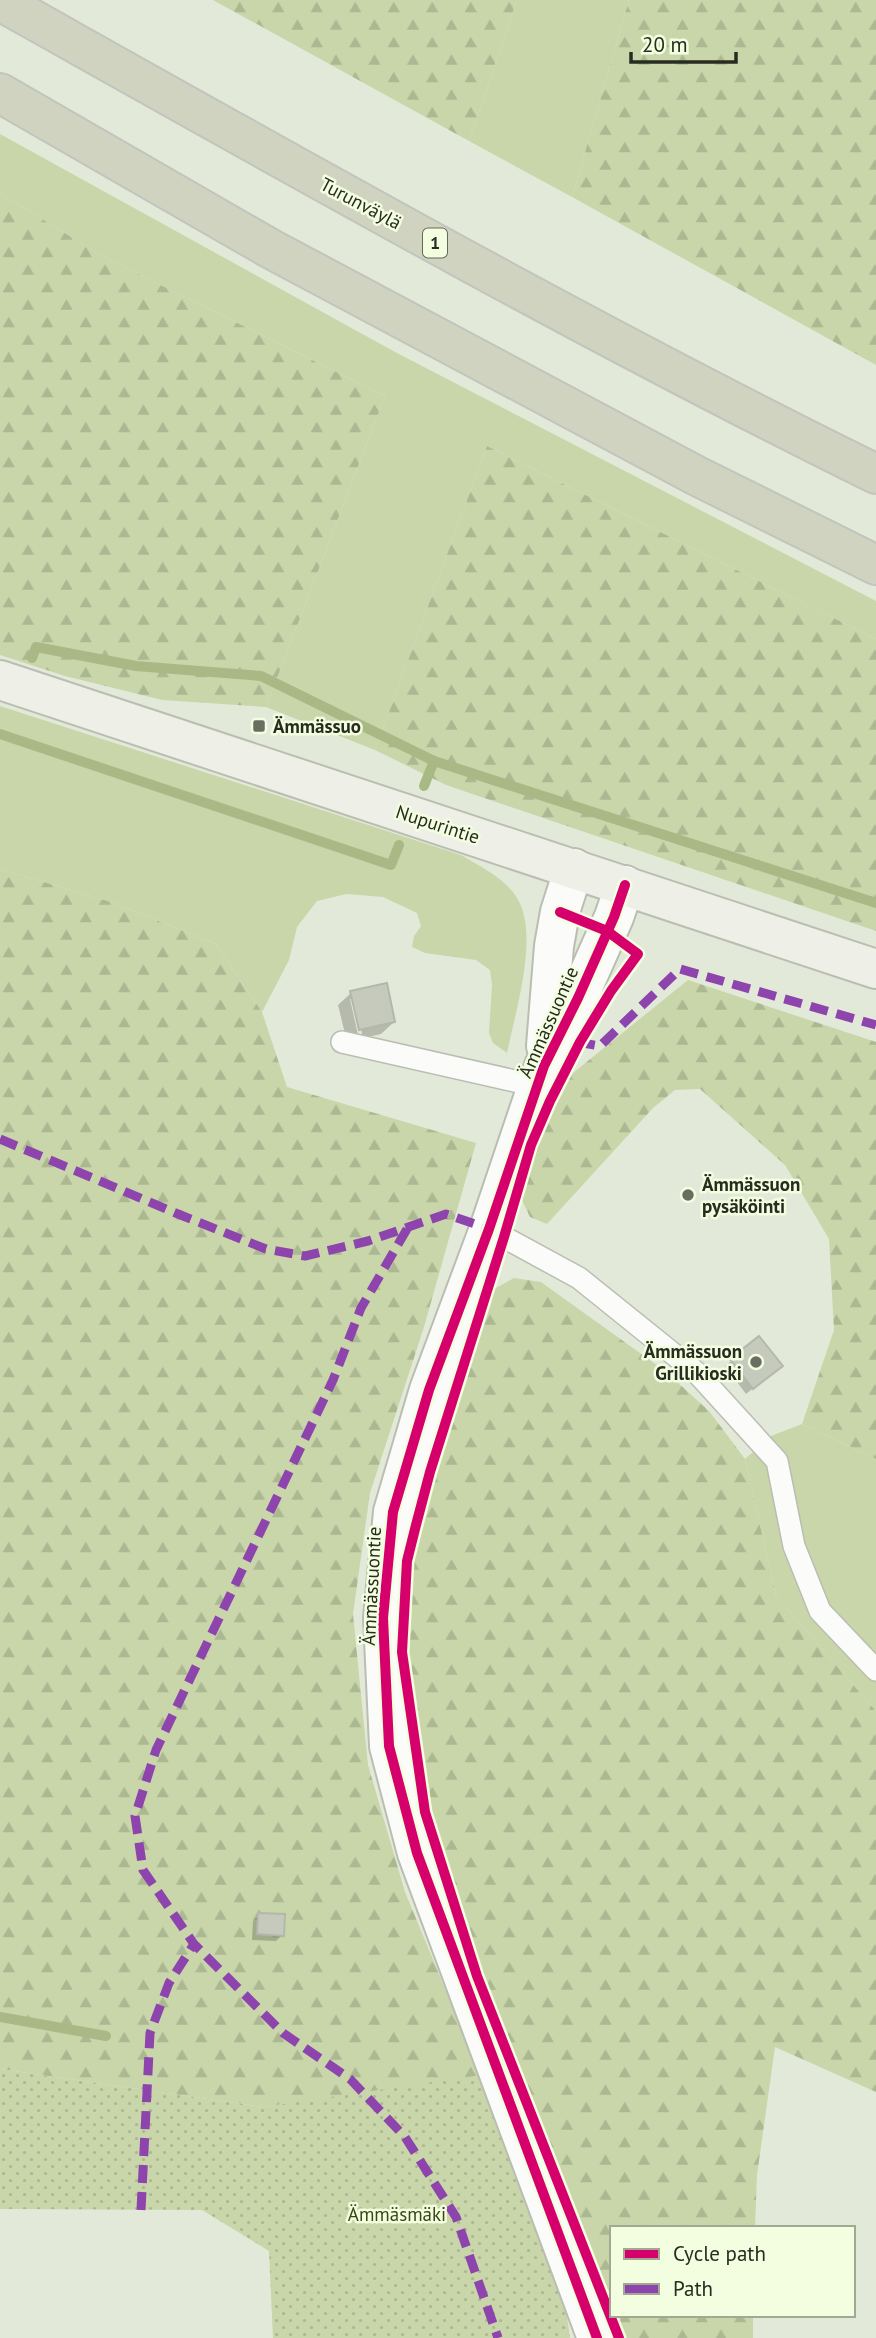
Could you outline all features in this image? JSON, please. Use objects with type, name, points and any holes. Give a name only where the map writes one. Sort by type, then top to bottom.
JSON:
[{"type":"highway","name":"Turunväylä","points":[[0,1],[313,177],[731,402],[876,474]]},
{"type":"highway","points":[[0,93],[271,249],[697,476],[876,565]]},
{"type":"main road","name":"Nupurintie","points":[[0,680],[876,969]]},
{"type":"street","name":"Ämmässuontie","points":[[541,1076],[559,912],[574,868]]},
{"type":"street","name":"Ämmässuontie","points":[[597,2338],[417,1853],[389,1746],[383,1618],[393,1512],[429,1390],[489,1229],[541,1076],[614,917],[625,885]]},
{"type":"lane","points":[[342,1042],[541,1076]]},
{"type":"lane","points":[[489,1229],[579,1278],[697,1373],[777,1461],[794,1546],[820,1611],[876,1670]]},
{"type":"green space","points":[[213,0],[517,0],[469,141]]},
{"type":"green space","points":[[517,0],[629,0],[572,197],[469,141]]},
{"type":"green space","points":[[629,0],[876,0],[876,365],[572,197]]},
{"type":"green space","points":[[0,134],[395,352],[876,601],[876,639],[487,446],[375,750],[266,707],[385,396],[102,256],[0,193]]},
{"type":"green space","points":[[0,193],[102,256],[385,396],[266,707],[162,700],[65,676],[0,655]]},
{"type":"green space","points":[[487,446],[876,639],[876,931],[446,785],[375,750]]},
{"type":"green space","points":[[0,706],[461,855],[492,874],[517,898],[524,913],[526,932],[524,974],[507,1053],[493,1043],[489,1033],[492,985],[490,970],[476,960],[425,953],[412,947],[414,936],[421,926],[417,913],[383,897],[346,894],[317,901],[297,927],[289,960],[262,1012],[216,944],[111,902],[0,869]]},
{"type":"green space","points":[[0,869],[111,902],[216,944],[262,1012],[287,1087],[476,1143],[424,1327],[370,1493],[353,1614],[368,1765],[405,1892],[481,2075],[570,2338],[323,2099],[263,2107],[0,2069]]},
{"type":"green space","points":[[688,980],[876,1042],[876,1459],[802,1424],[834,1330],[829,1239],[785,1165],[700,1089],[675,1090],[653,1108],[547,1224],[530,1217],[521,1198],[534,1146],[563,1081]]},
{"type":"green space","points":[[514,1278],[541,1282],[665,1371],[709,1411],[745,1459],[776,1596],[876,1711],[876,2092],[775,2047],[757,2175],[755,2226],[610,2226],[610,2302],[480,1972],[429,1809],[406,1652],[410,1563],[434,1476],[494,1289]]},
{"type":"green space","points":[[802,1424],[876,1459],[876,1711],[776,1596],[745,1459],[771,1436]]},
{"type":"green space","name":"Ämmäsmäki","points":[[0,2069],[263,2107],[481,2075],[565,2302],[570,2338],[273,2338],[269,2251],[202,2210],[0,2209]]},
{"type":"green space","points":[[616,2317],[753,2317],[753,2338],[624,2338]]},
{"type":"building","points":[[387,983],[395,1022],[359,1030],[350,991]]},
{"type":"building","name":"Ämmässuon Grillikioski","points":[[759,1336],[783,1366],[753,1389],[730,1359]]},
{"type":"building","points":[[258,1913],[285,1914],[284,1936],[257,1934]]},
{"type":"waterway","points":[[32,658],[36,647],[136,666],[261,676],[434,761],[876,903]]},
{"type":"waterway","points":[[0,734],[391,865],[399,845]]},
{"type":"waterway","points":[[424,786],[434,761]]},
{"type":"waterway","points":[[0,2017],[106,2036]]},
{"type":"marked path","points":[[577,1042],[600,1046],[680,969],[876,1025]]},
{"type":"marked path","points":[[0,1139],[266,1249],[305,1256],[368,1241],[446,1214],[489,1229]]},
{"type":"marked path","points":[[407,1229],[361,1308],[333,1380],[156,1750],[135,1816],[143,1870],[194,1944],[283,2033],[350,2079],[405,2137],[456,2217],[498,2338]]},
{"type":"marked path","points":[[141,2210],[150,2033],[169,1983],[194,1944]]},
{"type":"cycle path","points":[[597,2338],[417,1853],[389,1746],[383,1618],[393,1512],[429,1390],[489,1229],[544,1066],[578,998],[614,917],[625,885]]},
{"type":"cycle path","points":[[560,912],[607,931],[638,954],[611,991],[580,1042],[531,1145],[416,1525],[407,1561],[402,1652],[425,1812],[477,1976],[610,2315]]},
{"type":"cycle path","points":[[611,2317],[619,2338]]},
{"type":"place","name":"Ämmässuo","points":[[259,726]]},
{"type":"place","name":"Ämmässuon pysäköinti","points":[[688,1195]]},
{"type":"place","name":"Ämmässuon Grillikioski","points":[[756,1362]]}]
